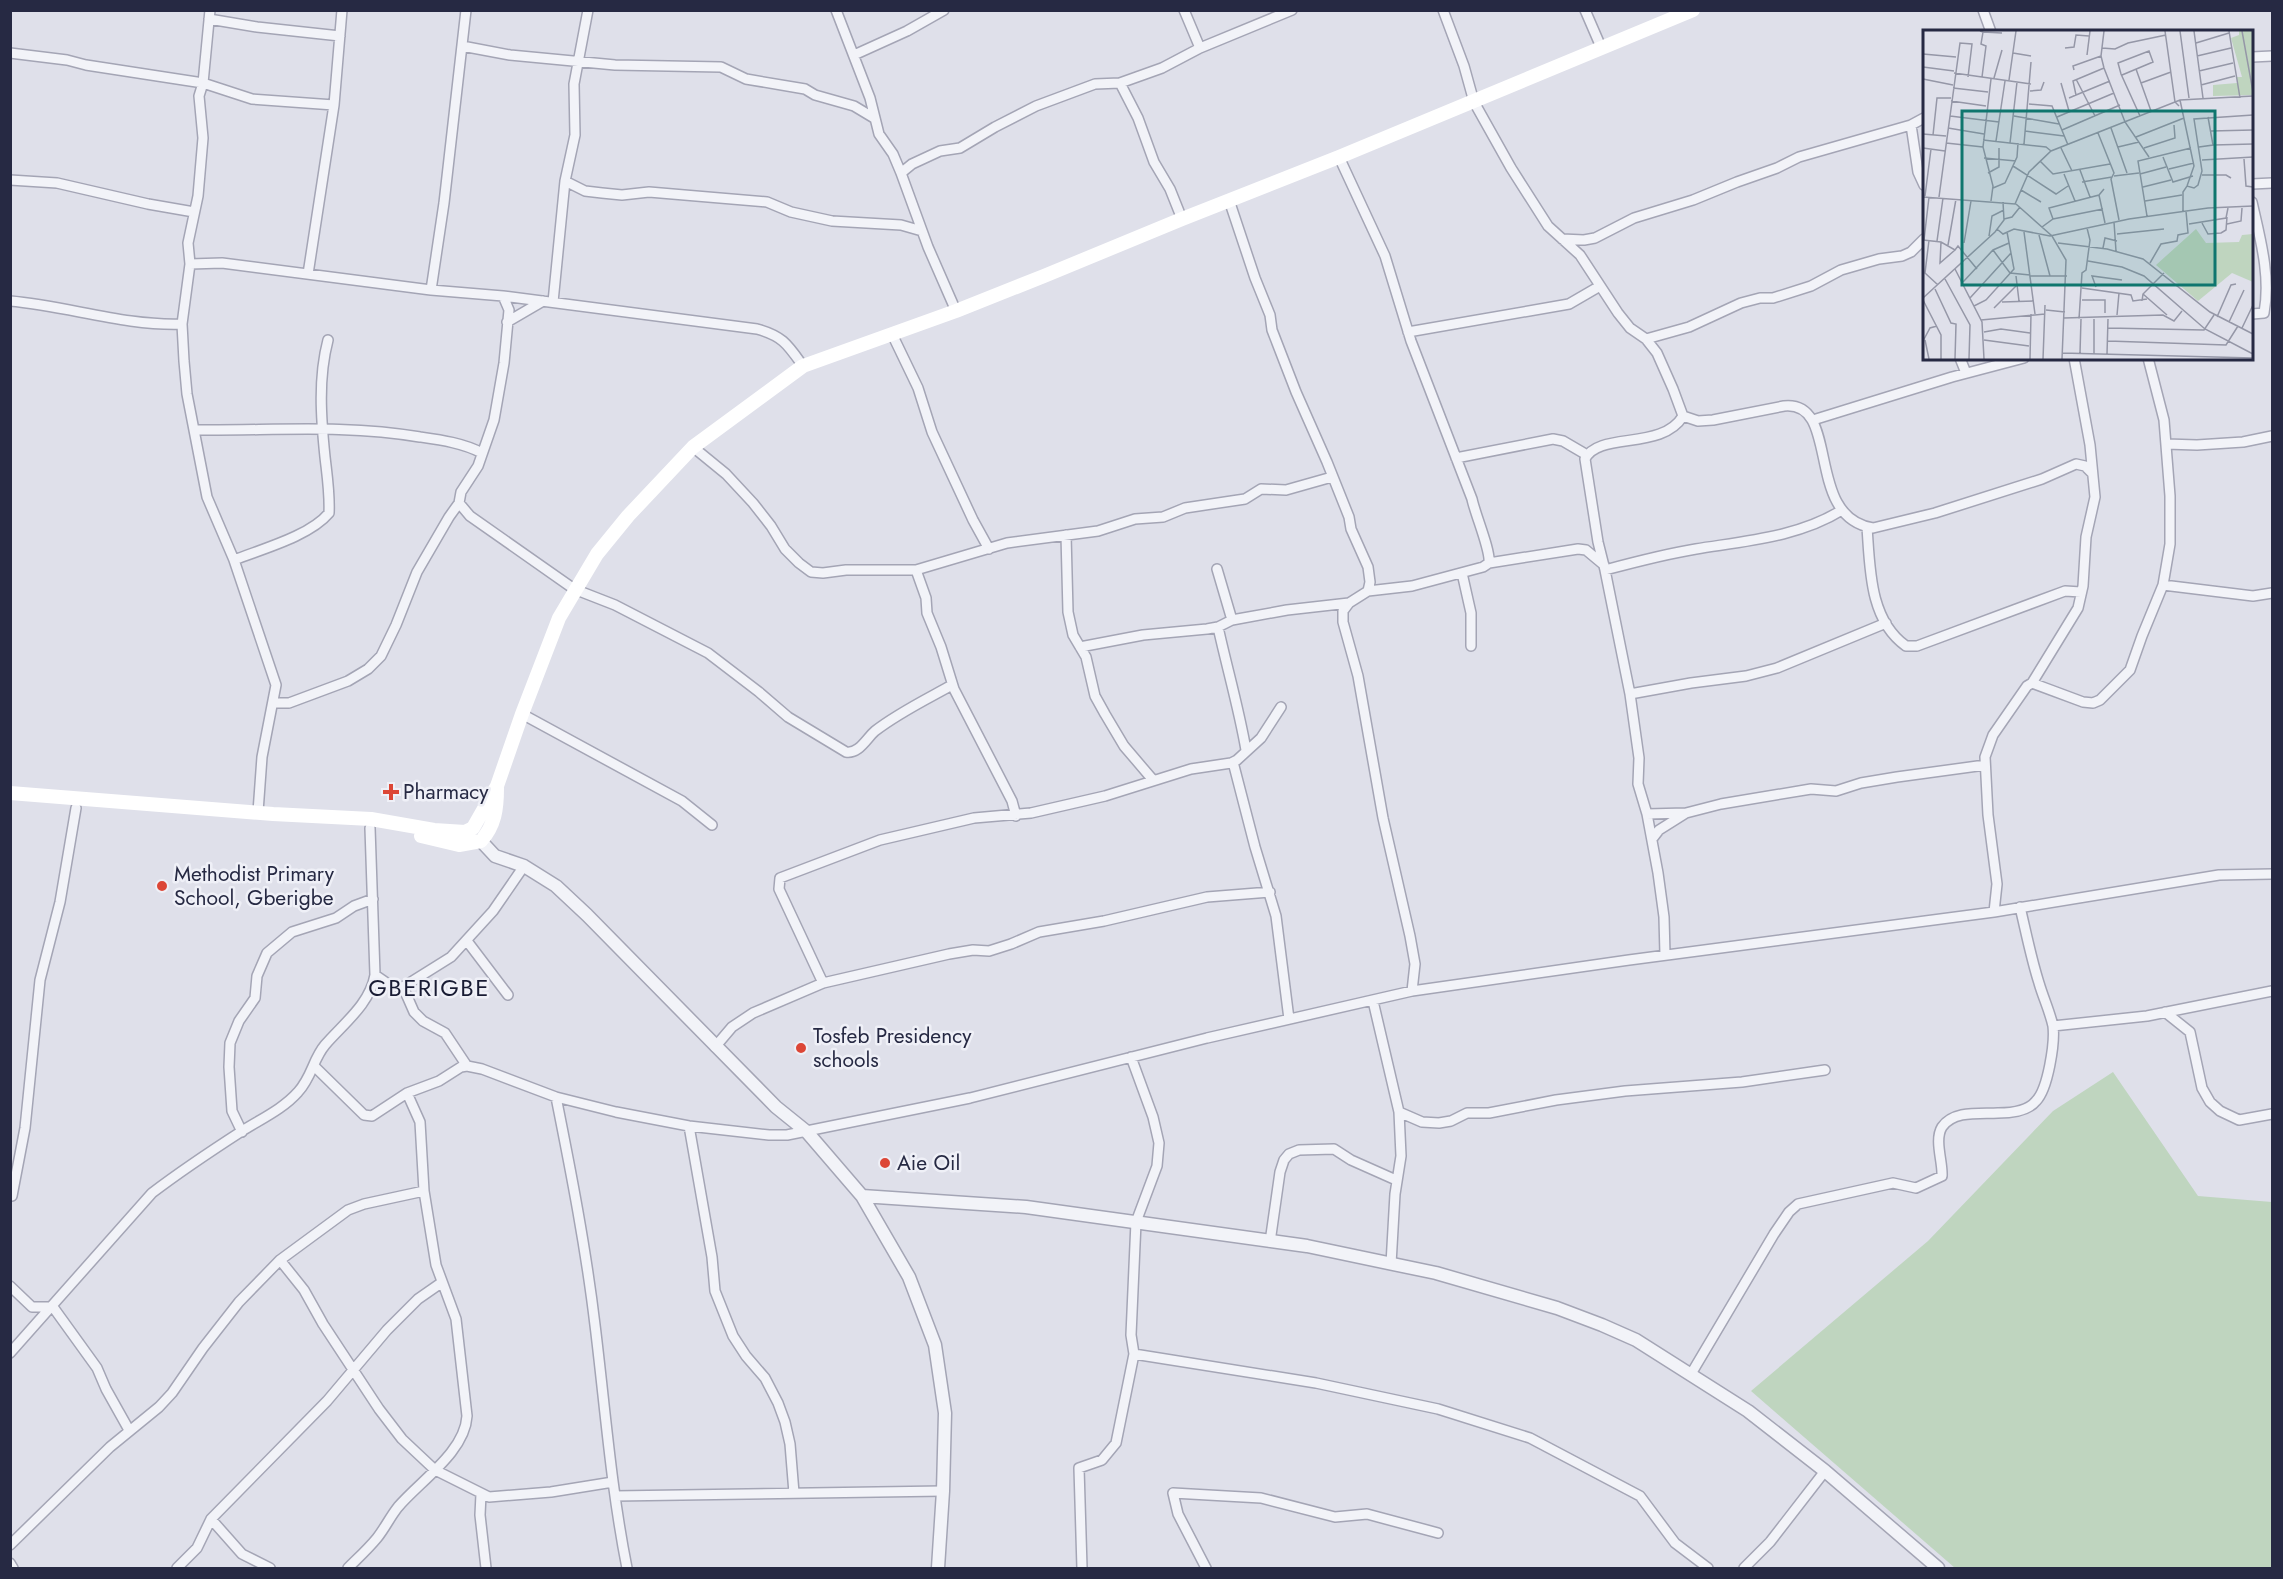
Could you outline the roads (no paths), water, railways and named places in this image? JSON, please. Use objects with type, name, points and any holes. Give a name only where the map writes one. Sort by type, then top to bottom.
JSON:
[{"type":"main road","points":[[10,794],[371,819],[434,830],[465,832],[473,828],[497,786],[559,618],[574,589],[597,554],[628,516],[693,447],[803,366],[956,311],[1474,102],[1693,10]]},
{"type":"main road","points":[[10,802],[370,828],[459,844],[481,841],[493,825],[497,807],[497,786]]},
{"type":"street","points":[[308,274],[334,105],[342,10]]},
{"type":"street","points":[[430,290],[444,203],[466,10]]},
{"type":"street","points":[[548,301],[574,135],[574,84],[588,10]]},
{"type":"street","points":[[836,10],[870,98],[879,134],[902,173],[922,231],[956,311]]},
{"type":"street","points":[[854,55],[907,31],[944,10]]},
{"type":"street","points":[[1184,10],[1200,48]]},
{"type":"street","points":[[902,173],[912,164],[940,151],[960,148],[1036,106],[1095,84],[1120,83],[1162,68],[1200,48],[1292,10]]},
{"type":"street","points":[[1443,10],[1464,66],[1474,102],[1534,205],[1548,226],[1580,255],[1630,328],[1646,339],[1663,365],[1683,416]]},
{"type":"street","points":[[1585,10],[1601,47]]},
{"type":"street","points":[[1983,10],[1990,30]]},
{"type":"street","points":[[258,812],[262,757],[276,685],[234,560],[207,497],[187,394],[182,324],[190,264],[188,243],[198,196],[203,138],[198,104],[203,83],[210,15],[257,27],[340,36]]},
{"type":"street","points":[[462,46],[510,55],[625,65],[722,67],[746,79],[805,89],[815,95],[854,106],[874,118]]},
{"type":"street","points":[[10,53],[67,60],[203,83],[252,99],[334,105]]},
{"type":"street","points":[[2253,57],[2272,56]]},
{"type":"street","points":[[1120,83],[1135,112],[1154,162],[1170,189],[1182,219]]},
{"type":"street","points":[[1560,239],[1596,238],[1634,218],[1693,200],[1799,158],[1911,125],[1923,119]]},
{"type":"street","points":[[1911,125],[1918,172],[1923,183]]},
{"type":"street","points":[[1339,157],[1385,256],[1408,332],[1472,499],[1477,521],[1490,555],[1489,563]]},
{"type":"street","points":[[10,180],[57,183],[194,212]]},
{"type":"street","points":[[565,181],[585,191],[602,193],[622,195],[639,192],[767,202],[791,212],[832,221],[902,225],[922,231]]},
{"type":"street","points":[[2253,184],[2272,183]]},
{"type":"street","points":[[1229,200],[1270,315],[1272,330],[1368,567],[1370,582],[1368,591]]},
{"type":"street","points":[[2253,206],[2262,246],[2268,293],[2268,313],[2253,314]]},
{"type":"street","points":[[1646,339],[1689,327],[1741,303],[1773,298],[1811,286],[1841,270],[1880,259],[1902,256],[1911,252],[1923,240]]},
{"type":"street","points":[[190,264],[222,263],[430,290],[548,301],[765,331],[786,342],[803,366]]},
{"type":"street","points":[[1408,332],[1569,304],[1600,286]]},
{"type":"street","points":[[273,703],[289,703],[348,681],[368,669],[381,656],[417,572],[459,503],[460,492],[478,466],[494,420],[504,363],[507,322],[507,304],[503,296]]},
{"type":"street","points":[[10,300],[158,325],[182,324]]},
{"type":"street","points":[[507,322],[548,301]]},
{"type":"street","points":[[892,334],[918,388],[936,442],[988,549]]},
{"type":"street","points":[[234,560],[294,536],[322,521],[329,513],[330,502],[322,428],[322,372],[328,340]]},
{"type":"street","points":[[1961,360],[1966,373]]},
{"type":"street","points":[[1813,420],[2016,360]]},
{"type":"street","points":[[1994,912],[1996,872],[1990,838],[1985,765],[1988,744],[2027,686],[2032,683],[2078,608],[2086,537],[2095,497],[2090,445],[2074,360]]},
{"type":"street","points":[[2032,683],[2083,702],[2093,703],[2100,700],[2130,670],[2163,585],[2171,526],[2166,444],[2164,420],[2149,360]]},
{"type":"street","points":[[1683,416],[1706,421],[1791,405],[1803,408],[1813,420],[1833,500],[1842,510],[1867,527],[1880,528],[1935,513],[2042,479],[2076,464],[2085,466],[2092,473]]},
{"type":"street","points":[[1665,955],[1664,917],[1652,839],[1638,784],[1639,758],[1630,694],[1585,468],[1587,455],[1595,447],[1630,442],[1663,432],[1673,428],[1683,416]]},
{"type":"street","points":[[194,430],[356,428],[393,432],[470,446],[482,453]]},
{"type":"street","points":[[2166,444],[2198,445],[2242,442],[2272,436]]},
{"type":"street","points":[[1456,458],[1553,440],[1563,441],[1587,455]]},
{"type":"street","points":[[693,447],[726,474],[765,518],[786,549],[811,572],[916,570],[1007,543],[1098,531],[1135,519],[1162,517],[1185,508],[1245,499],[1261,489],[1286,490],[1332,477]]},
{"type":"street","points":[[459,503],[470,516],[574,589],[615,605],[708,653],[788,717],[846,752],[852,753],[857,750],[885,723],[952,685]]},
{"type":"street","points":[[1604,567],[1778,534],[1818,524],[1842,510]]},
{"type":"street","points":[[1867,527],[1876,603],[1886,623],[1900,642],[1906,646],[1917,646],[2065,591],[2081,592]]},
{"type":"street","points":[[1066,535],[1068,612],[1073,635],[1086,657],[1095,696],[1124,746],[1153,780]]},
{"type":"street","points":[[1590,554],[1593,553],[1598,542]]},
{"type":"street","points":[[1080,647],[1143,635],[1218,627],[1232,620],[1287,610],[1348,603],[1368,591],[1412,586],[1483,567],[1489,563],[1569,550],[1586,550],[1604,567]]},
{"type":"street","points":[[1217,569],[1232,620]]},
{"type":"street","points":[[916,570],[926,598],[927,613],[941,647],[952,685],[1012,801],[1016,816]]},
{"type":"street","points":[[1462,573],[1471,613],[1471,646]]},
{"type":"street","points":[[2163,585],[2253,596],[2272,593]]},
{"type":"street","points":[[1348,603],[1343,611],[1343,622],[1358,676],[1383,818],[1410,936],[1415,964],[1412,991]]},
{"type":"street","points":[[1630,694],[1746,676],[1777,668],[1886,623]]},
{"type":"street","points":[[1218,627],[1234,699],[1241,715],[1246,750]]},
{"type":"street","points":[[823,983],[779,889],[780,878],[880,840],[974,818],[1016,816],[1105,796],[1191,769],[1233,762],[1261,738],[1281,707]]},
{"type":"street","points":[[522,714],[682,801],[712,825]]},
{"type":"street","points":[[1233,762],[1257,853],[1270,892],[1282,954],[1289,1019]]},
{"type":"street","points":[[1647,814],[1686,813],[1721,804],[1811,789],[1836,791],[1861,783],[1985,765]]},
{"type":"street","points":[[12,1196],[25,1128],[40,980],[60,902],[76,808]]},
{"type":"street","points":[[1652,839],[1659,830],[1686,813]]},
{"type":"street","points":[[10,1353],[152,1193],[273,1112],[297,1093],[309,1078],[324,1046],[351,1019],[374,984],[375,975],[370,828]]},
{"type":"street","points":[[481,841],[495,856],[524,866],[556,886],[776,1107],[807,1132],[862,1196],[909,1277],[935,1345],[945,1413],[938,1569]]},
{"type":"street","points":[[375,975],[391,986],[403,987],[451,957],[493,911],[524,866]]},
{"type":"street","points":[[315,1067],[364,1115],[372,1116],[407,1093],[439,1081],[460,1067],[467,1066],[482,1069],[556,1097],[616,1112],[690,1126],[769,1135],[807,1132],[970,1098],[1131,1057],[1412,991],[1994,912],[2219,875],[2272,874]]},
{"type":"street","points":[[715,1047],[732,1027],[753,1013],[823,983],[949,954],[973,950],[989,951],[1039,932],[1093,924],[1207,897],[1270,892]]},
{"type":"street","points":[[242,1132],[232,1111],[230,1043],[238,1021],[255,998],[257,976],[267,953],[292,932],[336,918],[354,906],[373,899]]},
{"type":"street","points":[[1691,1374],[1789,1212],[1798,1204],[1893,1182],[1916,1188],[1942,1176],[1939,1137],[1942,1127],[1950,1119],[1963,1114],[2007,1113],[2025,1109],[2037,1101],[2049,1072],[2053,1046],[2052,1026],[2036,976],[2019,907]]},
{"type":"street","points":[[467,940],[508,995]]},
{"type":"street","points":[[403,987],[414,1012],[423,1021],[445,1033],[467,1066]]},
{"type":"street","points":[[2052,1026],[2147,1016],[2272,991]]},
{"type":"street","points":[[1373,1001],[1399,1112],[1401,1156],[1396,1180],[1391,1264]]},
{"type":"street","points":[[2165,1012],[2190,1032],[2202,1088],[2210,1102],[2220,1112],[2239,1119],[2272,1114]]},
{"type":"street","points":[[1082,1569],[1079,1468],[1101,1460],[1116,1443],[1134,1354],[1131,1335],[1136,1222],[1157,1166],[1159,1143],[1153,1117],[1131,1057]]},
{"type":"street","points":[[1399,1112],[1422,1122],[1439,1123],[1450,1121],[1467,1113],[1489,1113],[1556,1100],[1624,1091],[1742,1082],[1825,1070]]},
{"type":"street","points":[[348,1569],[369,1547],[399,1505],[435,1470],[461,1439],[466,1427],[467,1416],[456,1319],[435,1265],[424,1191],[420,1122],[407,1093]]},
{"type":"street","points":[[556,1097],[574,1187],[595,1323],[615,1496],[627,1569]]},
{"type":"street","points":[[690,1126],[712,1257],[715,1291],[733,1336],[765,1378],[781,1413],[790,1444],[794,1493]]},
{"type":"street","points":[[1270,1242],[1280,1172],[1289,1154],[1299,1150],[1334,1149],[1351,1160],[1396,1180]]},
{"type":"street","points":[[10,1545],[129,1430],[159,1407],[172,1393],[239,1302],[280,1260],[348,1210],[364,1204],[424,1191]]},
{"type":"street","points":[[862,1196],[1026,1207],[1307,1246],[1437,1273],[1557,1308],[1602,1324],[1636,1340],[1778,1433],[1938,1569]]},
{"type":"street","points":[[280,1260],[304,1290],[352,1371],[402,1439],[435,1470],[489,1497],[506,1497],[614,1482]]},
{"type":"street","points":[[177,1569],[197,1548],[211,1520],[327,1401],[387,1330],[418,1299],[441,1283]]},
{"type":"street","points":[[10,1286],[32,1307],[53,1307]]},
{"type":"street","points":[[53,1307],[97,1368],[129,1430]]},
{"type":"street","points":[[1134,1354],[1316,1383],[1438,1409],[1530,1438],[1640,1496],[1675,1543],[1708,1569]]},
{"type":"street","points":[[1744,1569],[1770,1542],[1825,1471]]},
{"type":"street","points":[[615,1496],[943,1491]]},
{"type":"street","points":[[1206,1569],[1178,1514],[1173,1493],[1261,1498],[1335,1516],[1367,1514],[1438,1533]]},
{"type":"street","points":[[481,1494],[480,1515],[486,1569]]},
{"type":"street","points":[[211,1520],[242,1554],[270,1569]]},
{"type":"street","points":[[10,1563],[13,1569]]},
{"type":"place","name":"Pharmacy","points":[[391,792]]},
{"type":"place","name":"Methodist Primary School, Gberigbe","points":[[162,886]]},
{"type":"place","name":"Tosfeb Presidency schools","points":[[801,1048]]},
{"type":"place","name":"Aie Oil","points":[[885,1163]]},
{"type":"district","name":"GBERIGBE","points":[[429,988]]}]
